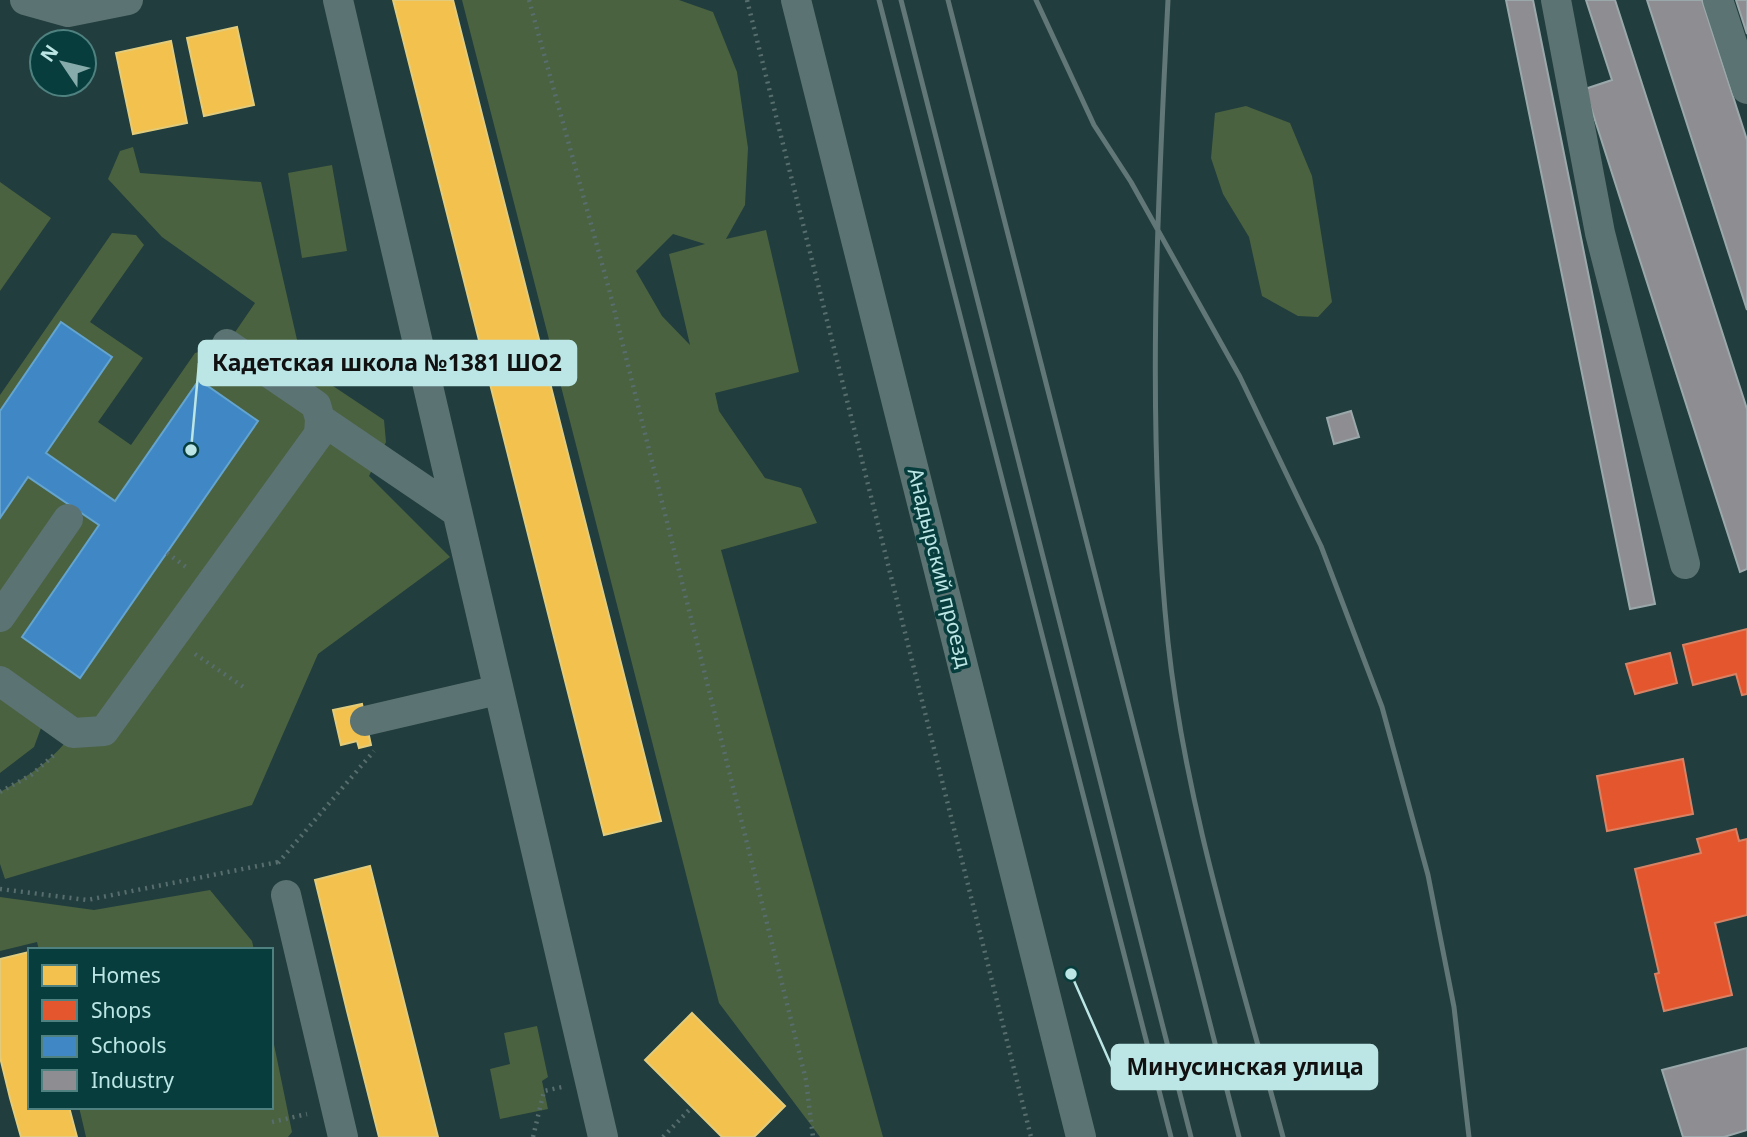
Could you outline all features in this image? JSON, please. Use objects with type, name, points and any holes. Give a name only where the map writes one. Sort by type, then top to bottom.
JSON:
[{"type":"street","points":[[25,0],[68,12],[128,0]]},
{"type":"street","points":[[338,0],[603,1137]]},
{"type":"street","name":"Анадырский проезд","points":[[796,0],[1082,1137]]},
{"type":"street","points":[[1556,0],[1600,233],[1685,564]]},
{"type":"street","points":[[1718,0],[1747,89]]},
{"type":"street","points":[[0,681],[73,733],[104,731],[319,434],[320,419],[316,405],[227,344]]},
{"type":"street","points":[[320,419],[457,512]]},
{"type":"street","points":[[0,617],[68,519]]},
{"type":"street","points":[[374,719],[498,690]]},
{"type":"street","points":[[286,895],[343,1137]]},
{"type":"path","points":[[528,0],[609,289],[806,1080],[813,1137]]},
{"type":"path","points":[[747,0],[1031,1137]]},
{"type":"path","points":[[172,638],[245,688]]},
{"type":"path","points":[[0,889],[87,900],[278,862],[385,739],[374,719]]},
{"type":"path","points":[[0,792],[31,775],[59,751],[73,733]]},
{"type":"path","points":[[278,862],[286,895]]},
{"type":"path","points":[[533,1137],[544,1091]]},
{"type":"path","points":[[663,1137],[691,1107]]},
{"type":"path","points":[[272,1122],[289,1118]]},
{"type":"green space","points":[[462,0],[679,0],[713,12],[737,72],[748,148],[745,205],[726,239],[766,230],[799,372],[715,393],[719,411],[765,478],[801,488],[817,523],[721,550],[883,1137],[820,1137],[719,1003]],"holes":[[[673,234],[705,244],[669,254],[690,345],[662,316],[636,271]]]},
{"type":"green space","points":[[1246,106],[1290,123],[1312,176],[1332,302],[1318,317],[1298,316],[1262,296],[1249,237],[1223,194],[1211,158],[1215,113]]},
{"type":"green space","points":[[133,147],[140,173],[261,182],[303,366],[384,420],[386,442],[369,476],[450,557],[318,654],[252,805],[5,879],[0,864],[0,792],[40,767],[73,733],[0,681],[0,518],[28,477],[99,525],[22,637],[80,678],[115,501],[46,453],[61,323],[0,411],[0,395],[112,233],[136,235],[144,245],[90,322],[143,358],[98,422],[131,445],[195,353],[227,344],[255,303],[162,237],[108,179],[120,151]]},
{"type":"green space","points":[[332,165],[347,251],[302,258],[288,173]]},
{"type":"green space","points":[[0,182],[51,218],[0,291]]},
{"type":"green space","points":[[0,697],[41,728],[34,747],[0,773]]},
{"type":"green space","points":[[210,890],[252,941],[254,948],[38,948],[37,942],[0,951],[0,897],[94,910]]},
{"type":"green space","points":[[537,1026],[548,1077],[542,1081],[548,1109],[500,1119],[490,1069],[510,1064],[504,1033]]},
{"type":"green space","points":[[273,1040],[292,1132],[288,1137],[86,1137],[79,1109],[273,1109]]},
{"type":"building: Homes","points":[[393,0],[453,0],[661,821],[604,835]]},
{"type":"building: Homes","points":[[237,27],[254,105],[204,116],[187,38]]},
{"type":"building: Homes","points":[[171,41],[187,123],[133,134],[116,53]]},
{"type":"building: Homes","points":[[362,704],[371,745],[359,748],[357,741],[341,745],[333,710]]},
{"type":"building: Homes","points":[[370,866],[438,1137],[379,1137],[347,1011],[315,880]]},
{"type":"building: Homes","points":[[28,952],[28,1109],[70,1109],[77,1137],[21,1137],[0,1057],[0,959]]},
{"type":"building: Homes","points":[[692,1013],[785,1106],[754,1137],[722,1137],[645,1060]]},
{"type":"building: Shops","points":[[1747,629],[1747,694],[1742,695],[1736,674],[1693,685],[1683,645]]},
{"type":"building: Shops","points":[[1670,653],[1677,683],[1635,694],[1626,664]]},
{"type":"building: Shops","points":[[1683,759],[1693,814],[1607,831],[1597,776]]},
{"type":"building: Shops","points":[[1736,829],[1739,841],[1747,839],[1747,915],[1715,923],[1732,995],[1664,1011],[1655,974],[1659,973],[1635,869],[1701,853],[1697,839]]},
{"type":"building: Schools","points":[[61,322],[112,357],[46,453],[115,501],[199,380],[258,421],[80,678],[22,637],[99,525],[28,477],[0,518],[0,411]]},
{"type":"building: Industry","points":[[1506,0],[1533,0],[1655,604],[1630,609]]},
{"type":"building: Industry","points":[[1586,0],[1615,0],[1747,409],[1747,569],[1740,572],[1585,89],[1612,80]]},
{"type":"building: Industry","points":[[1647,0],[1702,0],[1747,140],[1747,310]]},
{"type":"building: Industry","points":[[1736,0],[1747,0],[1747,34]]},
{"type":"building: Industry","points":[[1351,411],[1359,437],[1334,444],[1327,418]]},
{"type":"building: Industry","points":[[1747,1048],[1747,1130],[1724,1137],[1683,1137],[1662,1070]]},
{"type":"railway","points":[[879,0],[1171,1137]]},
{"type":"railway","points":[[901,0],[1191,1137]]},
{"type":"railway","points":[[948,0],[1239,1137]]},
{"type":"railway","points":[[1036,0],[1094,125],[1131,182],[1240,377],[1321,546],[1382,707],[1428,875],[1454,1007],[1469,1137]]},
{"type":"railway","points":[[1168,0],[1157,241],[1155,401],[1161,562],[1168,642],[1176,705],[1201,829],[1283,1137]]},
{"type":"place","name":"Кадетская школа №1381 ШО2","points":[[191,450]]},
{"type":"place","name":"Минусинская улица","points":[[1071,974]]}]
